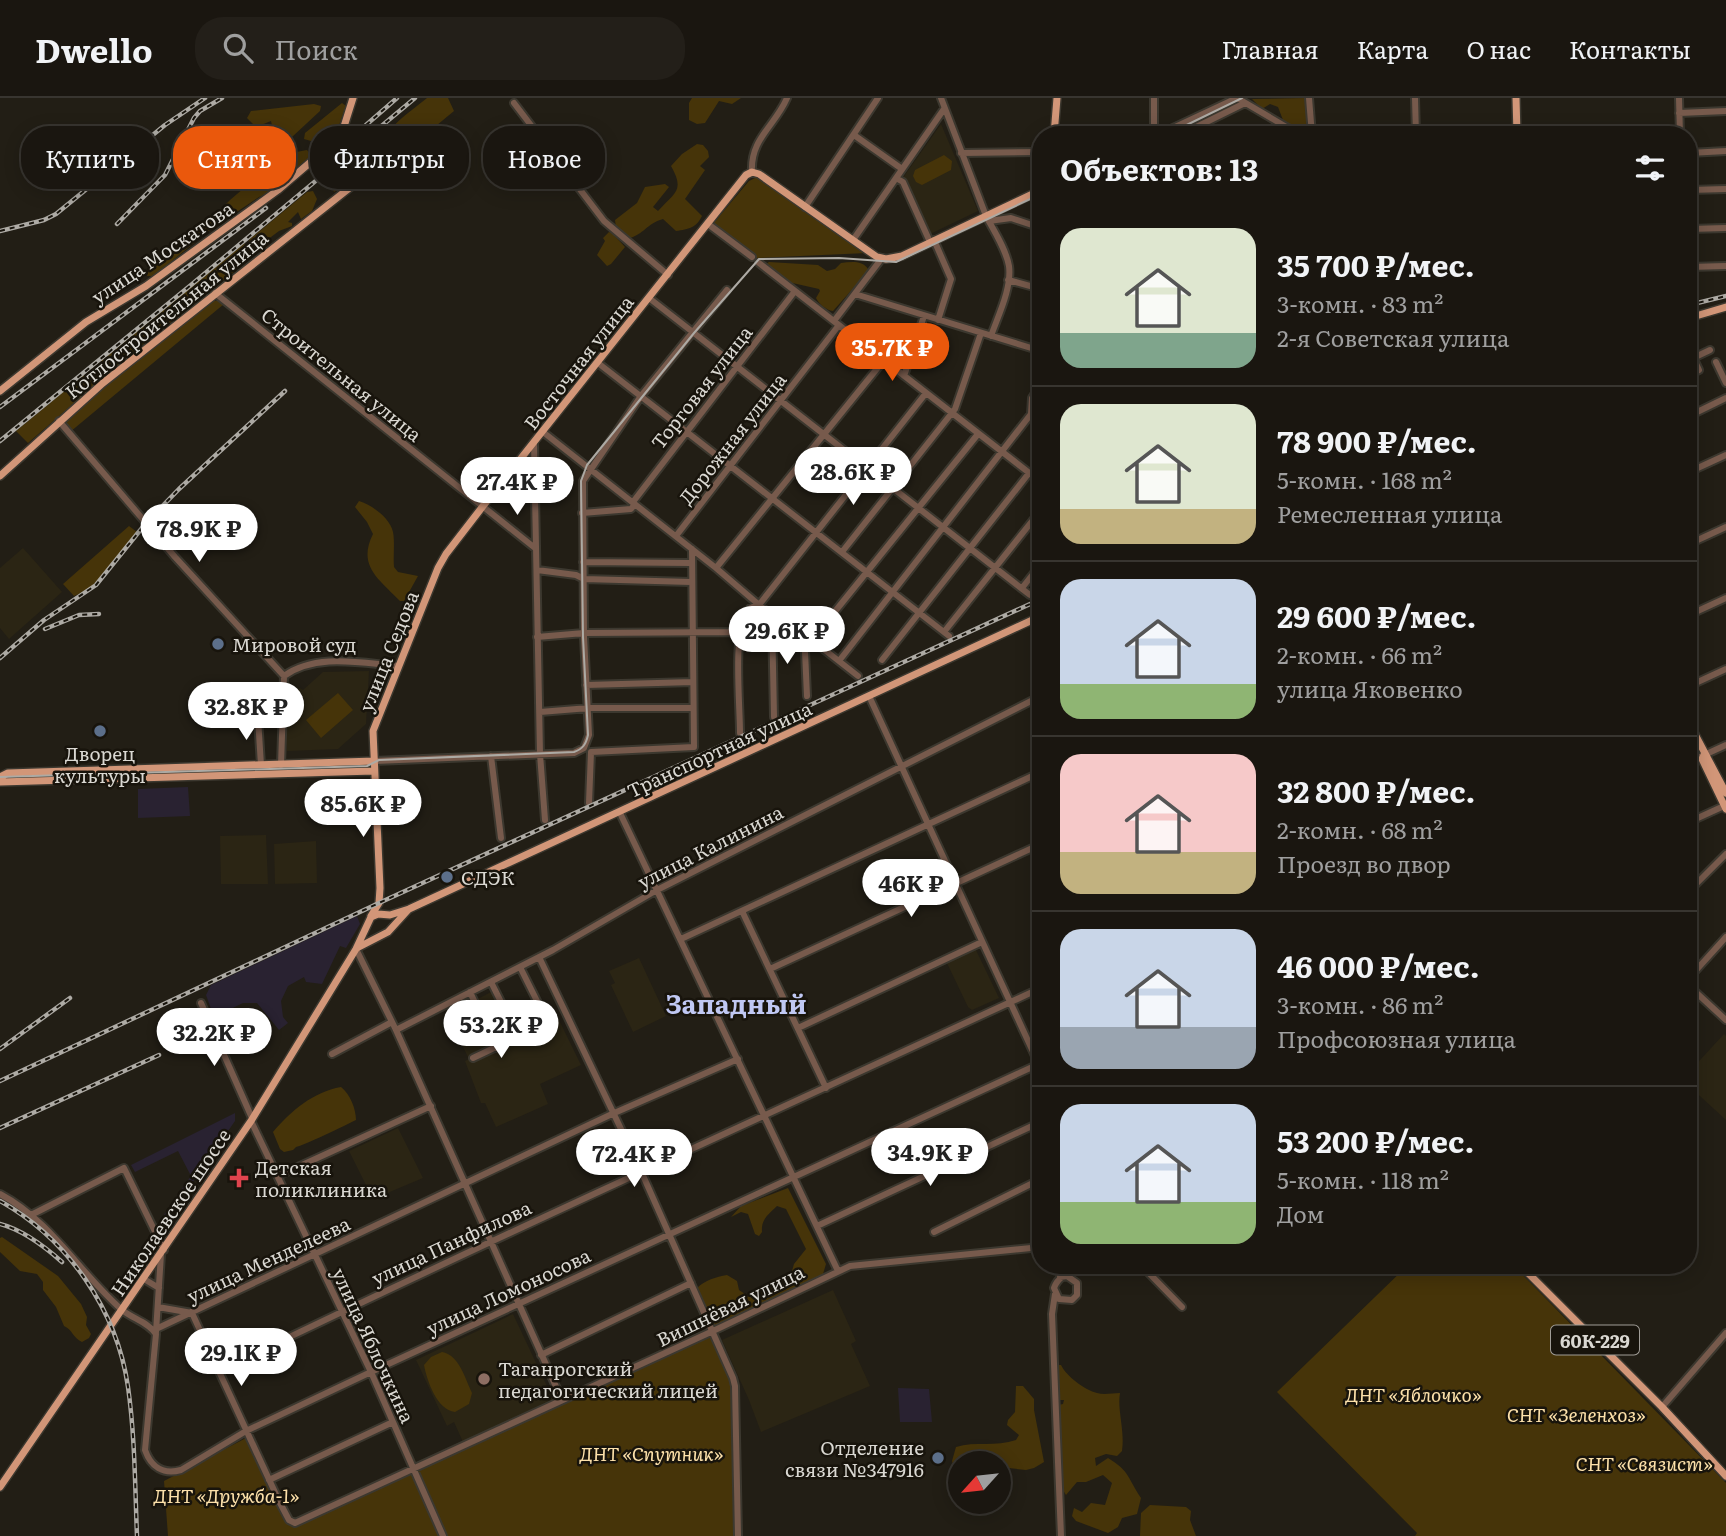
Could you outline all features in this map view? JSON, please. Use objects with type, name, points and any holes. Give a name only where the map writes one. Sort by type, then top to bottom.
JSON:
[{"type":"main road","points":[[344,126],[353,98]]},
{"type":"main road","points":[[1055,126],[1057,98]]},
{"type":"main road","points":[[1516,98],[1517,126]]},
{"type":"main road","name":"улица Москатова","points":[[0,391],[86,322],[146,286],[278,190],[310,163]]},
{"type":"main road","points":[[752,172],[759,174],[882,258],[902,256],[987,219],[1032,195]]},
{"type":"main road","name":"Восточная улица","points":[[534,443],[746,175],[752,172]]},
{"type":"main road","name":"Котлостроительная улица","points":[[0,476],[59,421],[215,293],[348,189]]},
{"type":"main road","points":[[1697,316],[1726,307]]},
{"type":"main road","name":"улица Седова","points":[[385,915],[379,903],[374,726],[438,568],[446,554],[534,443]]},
{"type":"main road","name":"Транспортная улица","points":[[409,909],[1032,621]]},
{"type":"main road","points":[[1697,740],[1726,793]]},
{"type":"main road","points":[[1704,755],[1702,759],[1725,807]]},
{"type":"main road","points":[[0,776],[8,773],[374,761]]},
{"type":"main road","points":[[0,782],[374,771]]},
{"type":"main road","points":[[379,903],[368,928],[371,934],[385,934]]},
{"type":"main road","points":[[370,919],[378,914],[385,915],[409,909]]},
{"type":"main road","points":[[356,949],[385,934],[409,909]]},
{"type":"main road","points":[[385,915],[390,926],[385,934]]},
{"type":"main road","name":"Николаевское шоссе","points":[[0,1487],[252,1119],[356,949],[370,919]]},
{"type":"main road","name":"60К-229","points":[[1529,1274],[1726,1476]]},
{"type":"street","name":"Восточная улица","points":[[752,172],[751,156],[787,98]]},
{"type":"street","points":[[805,207],[878,98]]},
{"type":"street","points":[[941,98],[987,219],[1009,266],[1008,281],[991,336]]},
{"type":"street","points":[[1147,98],[1154,98],[1156,126]]},
{"type":"street","points":[[1174,126],[1225,100],[1237,98],[1285,126]]},
{"type":"street","points":[[1309,98],[1311,126]]},
{"type":"street","points":[[1415,98],[1416,126]]},
{"type":"street","points":[[1679,98],[1680,126]]},
{"type":"street","points":[[514,103],[604,220],[668,275]]},
{"type":"street","points":[[1198,126],[1245,103]]},
{"type":"street","points":[[853,240],[944,109]]},
{"type":"street","points":[[1679,113],[1726,111]]},
{"type":"street","points":[[853,135],[902,169]]},
{"type":"street","points":[[1697,153],[1726,151]]},
{"type":"street","points":[[961,153],[1032,152]]},
{"type":"street","points":[[896,178],[903,183],[951,279],[938,320]]},
{"type":"street","points":[[1697,190],[1726,189]]},
{"type":"street","points":[[987,219],[1010,218],[1032,225]]},
{"type":"street","points":[[708,224],[752,257]]},
{"type":"street","points":[[1697,229],[1726,228]]},
{"type":"street","name":"Дорожная улица","points":[[676,536],[781,401],[882,258]]},
{"type":"street","points":[[759,263],[1032,475]]},
{"type":"street","points":[[1697,267],[1726,266]]},
{"type":"street","points":[[1008,281],[1032,287]]},
{"type":"street","points":[[374,761],[574,753],[584,748],[588,740],[588,708],[584,633],[583,481],[641,396],[727,290]]},
{"type":"street","name":"Торговая улица","points":[[634,503],[795,291]]},
{"type":"street","name":"Строительная улица","points":[[215,293],[535,548]]},
{"type":"street","points":[[855,294],[1032,348]]},
{"type":"street","points":[[649,298],[1030,595]]},
{"type":"street","points":[[904,376],[925,316]]},
{"type":"street","points":[[842,552],[952,413],[981,333]]},
{"type":"street","points":[[1697,356],[1710,350]]},
{"type":"street","points":[[716,568],[884,360]]},
{"type":"street","points":[[1716,362],[1726,383]]},
{"type":"street","points":[[598,363],[946,634],[1032,521]]},
{"type":"street","points":[[740,733],[739,632],[748,610],[759,605],[926,393]]},
{"type":"street","points":[[839,661],[1003,453],[1031,414],[1032,398]]},
{"type":"street","points":[[1697,412],[1726,398]]},
{"type":"street","points":[[59,421],[175,557],[284,676],[281,765]]},
{"type":"street","points":[[542,432],[676,536],[772,616],[812,640],[858,676]]},
{"type":"street","points":[[807,696],[806,651],[812,640],[978,434]]},
{"type":"street","name":"Восточная улица","points":[[534,443],[540,754],[545,820]]},
{"type":"street","points":[[1697,468],[1726,455]]},
{"type":"street","points":[[882,660],[1029,473]]},
{"type":"street","points":[[582,513],[631,509],[634,503]]},
{"type":"street","points":[[1697,540],[1726,527]]},
{"type":"street","points":[[589,803],[591,752],[694,747],[692,549]]},
{"type":"street","points":[[583,562],[691,563]]},
{"type":"street","points":[[537,570],[576,575],[583,579],[691,582]]},
{"type":"street","points":[[1021,588],[1032,575]]},
{"type":"street","points":[[1697,611],[1726,598]]},
{"type":"street","points":[[772,616],[774,717]]},
{"type":"street","points":[[537,637],[584,633],[739,632]]},
{"type":"street","points":[[284,676],[306,664],[328,662],[398,666]]},
{"type":"street","points":[[1697,682],[1726,669]]},
{"type":"street","points":[[586,685],[693,682]]},
{"type":"street","points":[[869,696],[1032,1048]]},
{"type":"street","name":"улица Калинина","points":[[396,1030],[540,957],[657,890],[1032,700]]},
{"type":"street","points":[[540,712],[588,708],[693,708]]},
{"type":"street","points":[[258,718],[261,765]]},
{"type":"street","points":[[1697,758],[1726,745]]},
{"type":"street","points":[[491,756],[501,838]]},
{"type":"street","points":[[681,939],[1032,776]]},
{"type":"street","points":[[1697,819],[1725,807]]},
{"type":"street","points":[[620,813],[838,1270]]},
{"type":"street","points":[[770,969],[1032,848]]},
{"type":"street","points":[[1697,883],[1726,854]]},
{"type":"street","points":[[742,911],[826,1088]]},
{"type":"street","points":[[1697,969],[1726,937]]},
{"type":"street","points":[[798,1028],[982,942]]},
{"type":"street","points":[[356,949],[393,1022],[562,1400]]},
{"type":"street","points":[[540,957],[641,1171],[735,1386],[738,1536]]},
{"type":"street","points":[[491,982],[516,1032],[526,1027],[545,1017],[520,967]]},
{"type":"street","points":[[470,992],[496,1048]]},
{"type":"street","name":"улица Панфилова","points":[[219,1371],[490,1241],[1032,992]]},
{"type":"street","points":[[1697,993],[1724,1015]]},
{"type":"street","name":"улица Яблочкина","points":[[201,1003],[278,1176],[371,1372],[443,1536]]},
{"type":"street","points":[[331,1054],[393,1022]]},
{"type":"street","points":[[473,1058],[517,1037]]},
{"type":"street","name":"улица Менделеева","points":[[156,1331],[315,1253],[612,1114],[738,1059]]},
{"type":"street","name":"улица Ломоносова","points":[[156,1331],[145,1450],[149,1462],[162,1471],[171,1472],[246,1432],[518,1303],[1032,1069]]},
{"type":"street","points":[[278,1176],[431,1106]]},
{"type":"street","points":[[817,1226],[1032,1126]]},
{"type":"street","points":[[31,1215],[124,1168],[163,1252],[156,1331]]},
{"type":"street","points":[[934,1233],[1032,1184]]},
{"type":"street","points":[[0,1194],[50,1231],[122,1310],[156,1331]]},
{"type":"street","name":"Вишнёвая улица","points":[[269,1480],[289,1520],[295,1523],[713,1331],[838,1270],[850,1266],[1032,1248]]},
{"type":"street","points":[[1060,1536],[1052,1314],[1056,1282],[1065,1274]]},
{"type":"street","points":[[1055,1294],[1066,1301],[1072,1300],[1077,1295],[1077,1274]]},
{"type":"street","points":[[1150,1274],[1182,1307]]},
{"type":"street","points":[[1060,1277],[1073,1278],[1077,1283]]},
{"type":"street","points":[[144,1279],[159,1289]]},
{"type":"street","points":[[541,1355],[691,1283]]},
{"type":"street","points":[[158,1307],[192,1313],[269,1480],[393,1422]]},
{"type":"street","points":[[1661,1407],[1726,1333]]},
{"type":"shaded area","points":[[941,124],[978,211],[928,235],[902,179]]},
{"type":"shaded area","points":[[23,548],[62,592],[9,639],[0,628],[0,568]]},
{"type":"shaded area","points":[[369,671],[366,724],[338,749],[287,751],[285,706],[298,694],[296,692],[300,688],[303,690],[323,672]]},
{"type":"shaded area","points":[[188,787],[190,816],[138,818],[138,789]]},
{"type":"shaded area","points":[[266,835],[268,884],[221,884],[220,836]]},
{"type":"shaded area","points":[[316,841],[317,883],[275,884],[274,844]]},
{"type":"shaded area","points":[[357,916],[360,924],[346,948],[340,946],[322,984],[306,982],[304,977],[288,986],[281,1001],[283,1017],[288,1023],[279,1030],[257,1003],[243,1003],[214,1017],[206,995],[211,985]]},
{"type":"shaded area","points":[[975,948],[999,998],[972,1010],[968,1007],[946,961]]},
{"type":"shaded area","points":[[639,958],[666,1016],[633,1032],[611,985],[615,983],[609,971]]},
{"type":"shaded area","points":[[493,991],[516,1035],[557,1016],[581,1065],[540,1084],[548,1104],[496,1127],[485,1103],[481,1103],[465,1061],[469,1059],[447,1015]]},
{"type":"shaded area","points":[[1724,1034],[1726,1120],[1697,1093],[1697,1063]]},
{"type":"shaded area","points":[[235,1113],[235,1121],[163,1225],[159,1222],[191,1176],[178,1151],[135,1172],[131,1165]]},
{"type":"shaded area","points":[[398,1128],[423,1178],[373,1199],[349,1151]]},
{"type":"shaded area","points":[[833,1290],[856,1341],[851,1344],[870,1386],[761,1432],[722,1340]]},
{"type":"shaded area","name":"Таганрогский педагогический лицей","points":[[513,1314],[553,1399],[463,1442],[454,1422],[447,1426],[416,1360]]},
{"type":"shaded area","points":[[898,1388],[929,1389],[932,1422],[900,1422]]},
{"type":"green space","points":[[427,98],[448,98],[454,111],[436,126],[394,126]]},
{"type":"green space","points":[[692,98],[741,98],[732,104],[719,101],[705,123],[697,124],[689,120],[689,103]]},
{"type":"green space","points":[[1306,98],[1306,126],[1293,126],[1283,120],[1278,107],[1270,104],[1262,109],[1252,99]]},
{"type":"green space","points":[[342,103],[346,106],[339,126],[314,126]]},
{"type":"green space","points":[[314,104],[321,106],[320,111],[296,133],[296,126],[272,126],[271,121],[255,126],[247,118],[251,111]]},
{"type":"green space","points":[[310,129],[310,141],[304,139],[305,133]]},
{"type":"green space","points":[[697,144],[703,145],[709,157],[700,166],[705,170],[685,199],[702,216],[700,220],[692,227],[676,231],[663,219],[627,239],[616,228],[615,220],[637,203],[645,187],[665,184],[669,187],[653,207],[658,211],[678,186],[671,166]]},
{"type":"green space","points":[[307,150],[310,154],[296,171],[296,152]]},
{"type":"green space","points":[[944,155],[952,161],[951,170],[922,185],[916,182],[913,176],[915,170]]},
{"type":"green space","points":[[759,176],[867,253],[756,258],[712,225],[749,181]]},
{"type":"green space","points":[[243,189],[274,189],[207,232],[154,276],[147,276],[149,270],[180,244],[190,240]]},
{"type":"green space","points":[[313,191],[317,199],[312,211],[301,219],[298,212],[288,222],[292,223],[292,226],[279,231],[259,246],[262,249],[245,262],[242,256],[250,239],[307,192]]},
{"type":"green space","points":[[609,232],[625,247],[607,266],[597,255],[605,241],[603,238]]},
{"type":"green space","points":[[245,243],[235,271],[127,357],[28,443],[16,431]]},
{"type":"green space","points":[[856,262],[868,269],[833,311],[817,300],[819,289],[788,282],[766,264],[818,265],[827,271],[835,269],[841,263]]},
{"type":"green space","points":[[209,301],[224,304],[70,432],[61,422]]},
{"type":"green space","points":[[359,501],[380,513],[391,527],[394,536],[394,567],[398,572],[418,576],[404,601],[400,601],[378,579],[369,563],[369,545],[373,534],[355,507]]},
{"type":"green space","points":[[129,526],[137,532],[117,560],[93,585],[74,596],[63,584]]},
{"type":"green space","points":[[338,693],[353,710],[321,738],[306,720]]},
{"type":"green space","points":[[341,1087],[352,1102],[356,1120],[293,1150],[284,1152],[280,1149],[273,1132],[280,1124],[312,1098]]},
{"type":"green space","points":[[788,1188],[826,1264],[823,1274],[716,1327],[710,1324],[699,1301],[697,1288],[704,1283],[727,1275],[737,1281],[739,1290],[748,1296],[790,1278],[794,1264],[806,1249],[786,1209],[777,1206],[771,1212],[764,1220],[759,1236],[755,1234],[748,1214],[741,1212],[731,1217],[741,1206]]},
{"type":"green space","points":[[2,1237],[58,1276],[81,1304],[91,1334],[89,1338],[82,1342],[64,1326],[37,1274],[20,1271],[0,1252]]},
{"type":"green space","name":"ДНТ «Яблочко»","points":[[1399,1274],[1522,1274],[1726,1483],[1726,1536],[1415,1536],[1417,1533],[1277,1392]]},
{"type":"green space","name":"ДНТ «Спутник»","points":[[710,1333],[732,1384],[736,1536],[168,1536],[164,1481],[246,1438],[286,1520],[291,1525],[299,1524]]},
{"type":"green space","points":[[442,1352],[457,1362],[472,1393],[469,1404],[455,1412],[438,1400],[430,1386],[424,1365],[431,1357]]},
{"type":"green space","points":[[1057,1365],[1061,1365],[1071,1378],[1092,1391],[1103,1394],[1120,1393],[1122,1451],[1117,1456],[1106,1454],[1095,1458],[1096,1466],[1108,1458],[1125,1471],[1141,1498],[1137,1514],[1122,1518],[1118,1527],[1108,1533],[1076,1521],[1072,1516],[1074,1508],[1082,1512],[1091,1503],[1105,1505],[1112,1483],[1103,1475],[1086,1482],[1077,1482],[1066,1495],[1061,1487],[1054,1406],[1063,1404],[1064,1400],[1057,1400]]},
{"type":"green space","points":[[1016,1386],[1023,1386],[1034,1399],[1044,1462],[1026,1470],[1012,1468],[1012,1451],[955,1451],[956,1447],[971,1444],[1016,1440],[1019,1435],[1007,1425],[1015,1412]]},
{"type":"green space","points":[[1150,1505],[1186,1507],[1191,1511],[1190,1520],[1196,1536],[1140,1536],[1141,1513]]},
{"type":"tram line","points":[[1184,126],[1242,98]]},
{"type":"tram line","points":[[0,777],[367,766],[379,760],[574,752],[580,749],[588,735],[583,637],[581,481],[587,465],[694,333],[759,259],[839,258],[896,262],[1032,198]]},
{"type":"railway","points":[[0,231],[44,220],[56,214],[165,125],[205,98]]},
{"type":"railway","points":[[117,224],[165,175],[194,118],[200,111],[222,98]]},
{"type":"railway","points":[[366,125],[397,98]]},
{"type":"railway","points":[[0,441],[415,98]]},
{"type":"railway","points":[[0,407],[266,208]]},
{"type":"railway","points":[[1697,303],[1726,296]]},
{"type":"railway","points":[[0,658],[44,620],[96,585],[146,523],[179,489],[285,391]]},
{"type":"railway","points":[[0,1081],[379,903],[1032,603]]},
{"type":"railway","points":[[45,629],[79,615],[99,614]]},
{"type":"railway","points":[[0,1049],[70,998]]},
{"type":"railway","points":[[0,1128],[159,1055]]},
{"type":"railway","points":[[0,1201],[47,1235],[67,1256],[101,1304],[113,1331],[128,1387],[137,1536]]},
{"type":"railway","points":[[0,1224],[33,1239],[62,1262]]},
{"type":"place","name":"Мировой суд","points":[[218,644]]},
{"type":"place","name":"Дворец культуры","points":[[100,731]]},
{"type":"place","name":"СДЭК","points":[[447,877]]},
{"type":"place","name":"Детская поликлиника","points":[[239,1178]]},
{"type":"place","name":"Таганрогский педагогический лицей","points":[[484,1379]]},
{"type":"place","name":"Отделение связи №347916","points":[[938,1458]]},
{"type":"district","name":"Западный","points":[[736,1002]]},
{"type":"park label","name":"СНТ «Зеленхоз»","points":[[1576,1414]]},
{"type":"park label","name":"СНТ «Связист»","points":[[1644,1463]]},
{"type":"park label","name":"ДНТ «Дружба-1»","points":[[226,1495]]}]
